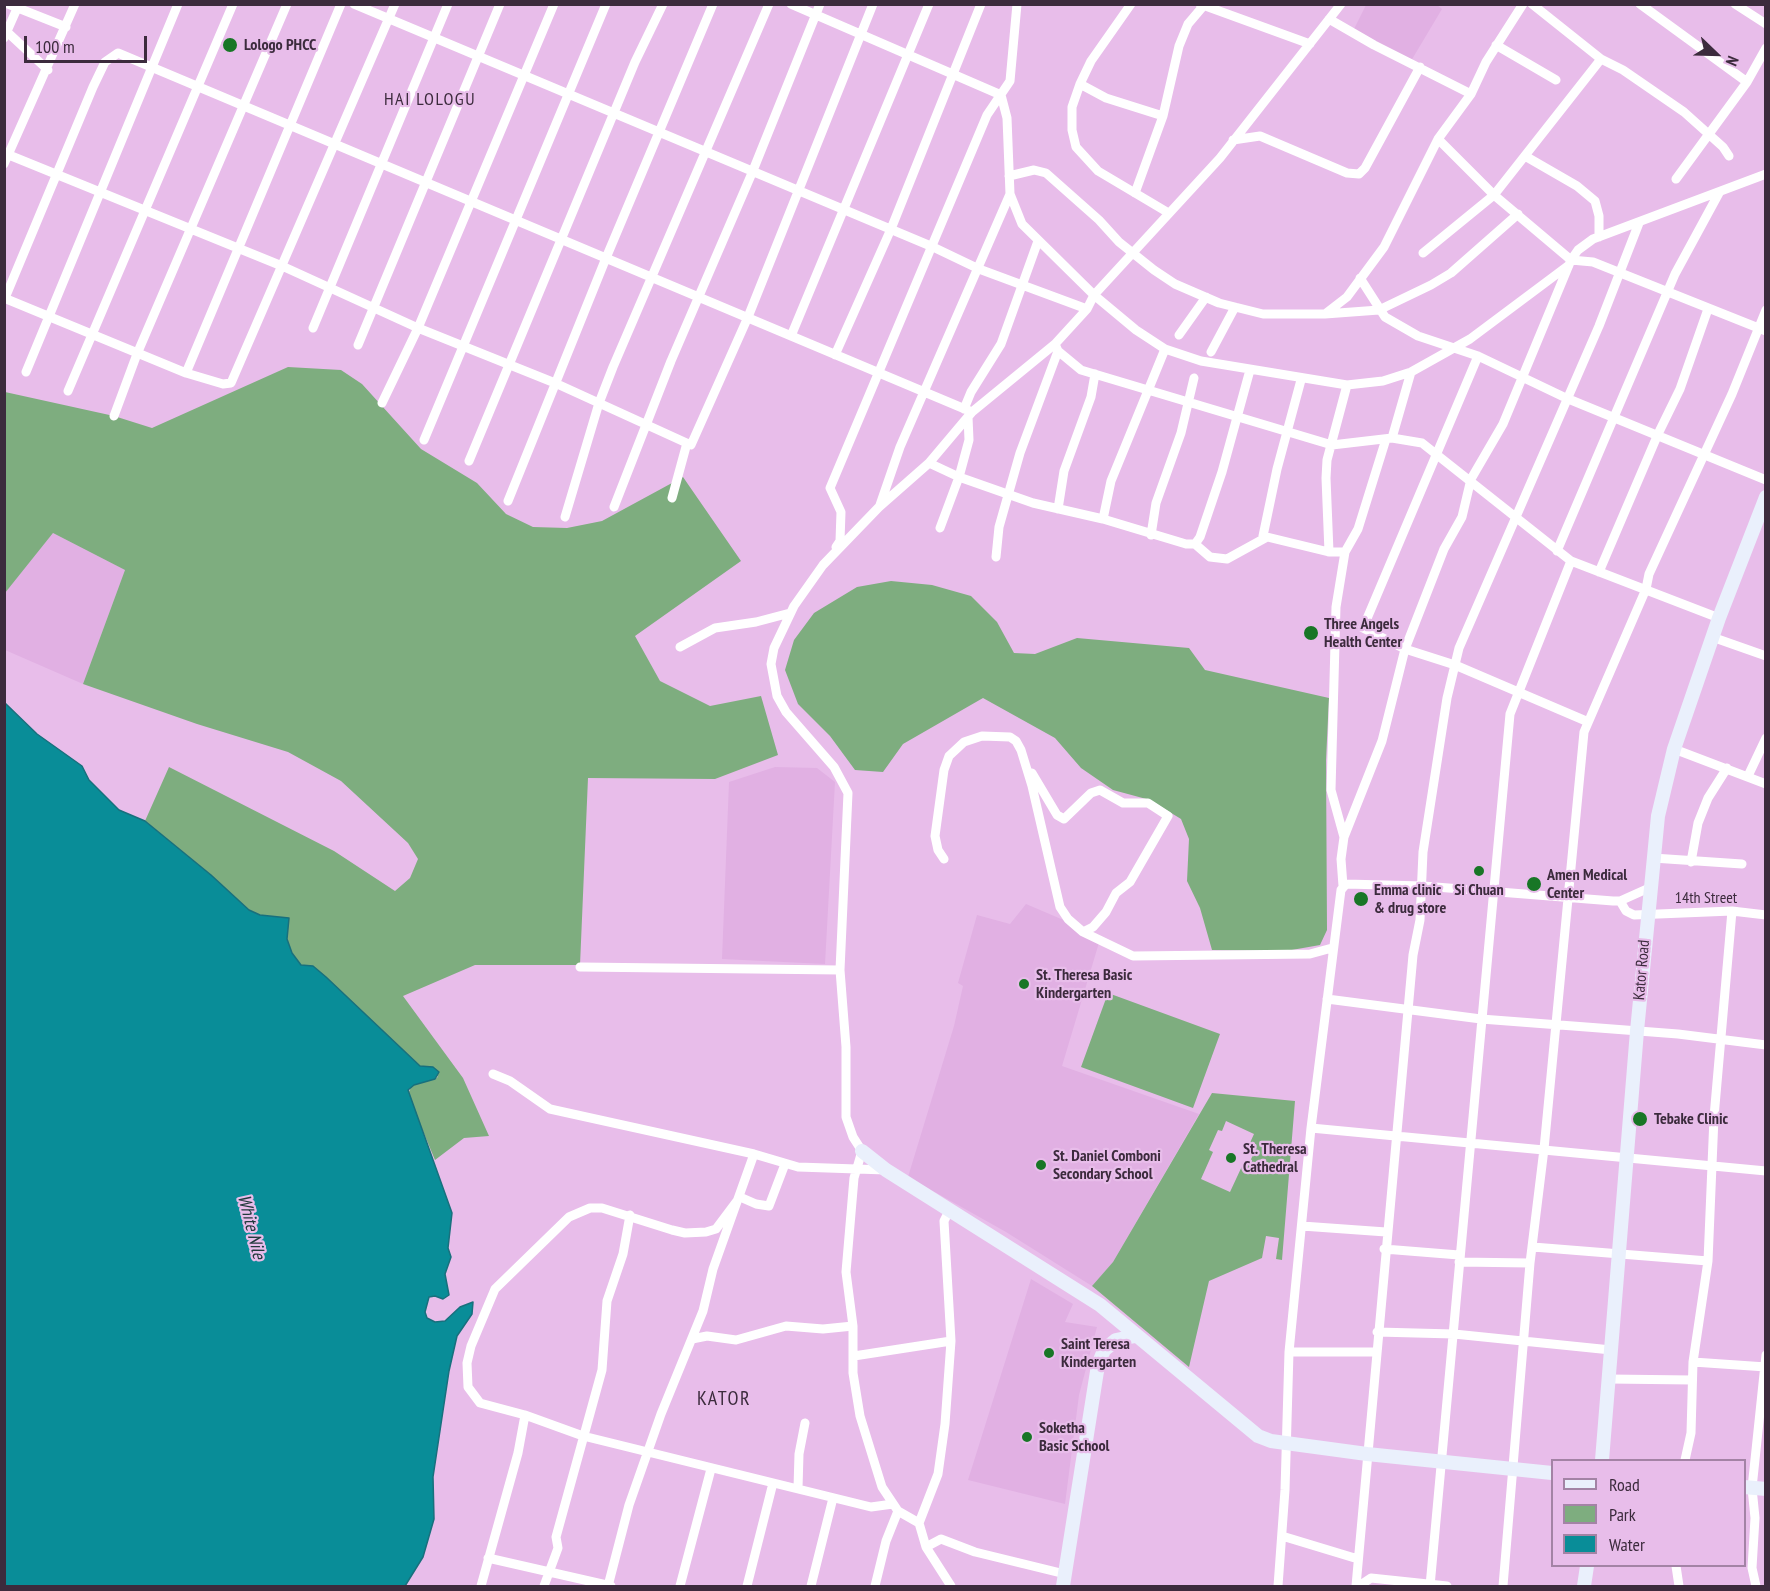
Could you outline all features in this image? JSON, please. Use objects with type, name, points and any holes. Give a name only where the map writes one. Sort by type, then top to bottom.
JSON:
[{"type":"street","points":[[75,4],[48,70],[6,157],[55,174],[282,266],[418,328],[555,383],[691,445],[748,317],[873,4]]},
{"type":"street","points":[[26,372],[50,318],[98,192],[153,68],[178,4]]},
{"type":"street","points":[[68,391],[233,4]]},
{"type":"street","points":[[114,416],[137,354],[287,4]]},
{"type":"street","points":[[186,374],[341,4]]},
{"type":"street","points":[[354,4],[752,173],[891,229],[979,269],[1087,309]]},
{"type":"street","points":[[395,4],[389,19],[334,144],[231,383],[223,384],[186,374],[5,298],[93,87],[110,57],[118,53],[243,106],[334,144],[381,164],[425,182],[471,202],[748,317],[968,413]]},
{"type":"street","points":[[313,328],[448,4]]},
{"type":"street","points":[[358,345],[500,4]]},
{"type":"street","points":[[382,403],[418,328],[554,4]]},
{"type":"street","points":[[424,440],[606,4]]},
{"type":"street","points":[[469,461],[635,62],[663,4]]},
{"type":"street","points":[[508,501],[606,258],[713,4]]},
{"type":"street","points":[[565,517],[599,403],[703,152],[769,4]]},
{"type":"street","points":[[791,4],[1001,95]]},
{"type":"street","points":[[614,507],[646,423],[752,173],[820,4]]},
{"type":"street","points":[[791,336],[929,4]]},
{"type":"street","points":[[836,355],[891,229],[981,4]]},
{"type":"street","points":[[680,647],[715,628],[789,615],[840,541],[841,512],[830,488],[880,374],[987,115],[1001,95],[1011,73],[1017,4]]},
{"type":"street","points":[[1131,4],[1091,61],[1072,107],[1071,120],[1076,147],[1098,171],[1167,212]]},
{"type":"street","points":[[1341,4],[1201,179],[1167,212],[1134,254],[1094,295],[1087,309],[1056,347],[968,413],[929,463],[879,507],[823,565],[789,615],[774,648],[771,664],[777,696],[786,712],[834,767],[848,793],[840,969],[846,1047],[846,1117],[853,1137],[862,1151],[886,1170],[1100,1305],[1245,1427],[1271,1441],[1367,1454],[1551,1473]]},
{"type":"street","points":[[1325,314],[1347,297],[1398,223],[1437,139],[1471,94],[1496,45],[1523,4]]},
{"type":"street","points":[[1532,4],[1601,59],[1656,92],[1709,135],[1729,156]]},
{"type":"street","points":[[1640,4],[1747,82]]},
{"type":"street","points":[[1734,4],[1766,24]]},
{"type":"street","points":[[1135,193],[1163,116],[1179,46],[1188,24],[1203,5],[1310,44]]},
{"type":"street","points":[[48,70],[5,33],[15,6],[66,27]]},
{"type":"street","points":[[1329,19],[1471,94]]},
{"type":"street","points":[[1496,45],[1556,80]]},
{"type":"street","points":[[1676,179],[1747,82],[1766,48]]},
{"type":"street","points":[[1422,253],[1494,195],[1601,59]]},
{"type":"street","points":[[1233,140],[1260,136],[1347,173],[1359,174],[1365,168],[1420,68]]},
{"type":"street","points":[[1080,84],[1106,98],[1163,116]]},
{"type":"street","points":[[1001,95],[1007,118],[1010,194],[1022,224],[1094,295],[1136,330],[1165,349],[1201,362],[1347,386],[1383,381],[1411,372],[1454,350],[1570,262],[1582,247],[1599,237],[1766,174]]},
{"type":"street","points":[[1437,139],[1494,195],[1570,262],[1593,262],[1762,329]]},
{"type":"street","points":[[1525,156],[1576,186],[1595,201],[1599,216],[1599,237]]},
{"type":"street","points":[[1009,176],[1034,170],[1046,173],[1134,254],[1175,284],[1235,307],[1275,315],[1379,310],[1451,273],[1518,214]]},
{"type":"street","points":[[1557,551],[1667,292],[1692,239],[1719,193]]},
{"type":"street","points":[[879,507],[900,447],[1010,194]]},
{"type":"street","points":[[1358,1587],[1358,1562],[1384,1249],[1407,1011],[1423,886],[1423,852],[1455,665],[1459,648],[1599,326],[1639,223]]},
{"type":"street","points":[[940,528],[959,477],[969,440],[968,413],[971,392],[1001,344],[1024,286],[1038,242]]},
{"type":"street","points":[[1278,1587],[1287,1443],[1289,1352],[1311,1128],[1332,948],[1343,886],[1341,859],[1344,837],[1382,741],[1405,649],[1444,549],[1462,517],[1472,479],[1499,431],[1570,262]]},
{"type":"street","points":[[1360,278],[1384,317],[1401,327],[1454,350],[1478,356],[1566,398],[1705,453],[1766,480]]},
{"type":"street","points":[[1179,335],[1206,297]]},
{"type":"street","points":[[1211,352],[1235,307]]},
{"type":"street","points":[[1599,572],[1658,434],[1680,389],[1708,309]]},
{"type":"street","points":[[1503,1587],[1530,1263],[1544,1149],[1586,721],[1646,589],[1649,574],[1762,329],[1766,310]]},
{"type":"street","points":[[1056,347],[1081,370],[1148,388],[1238,418],[1332,445],[1389,439],[1422,443],[1472,479],[1571,561],[1719,618]]},
{"type":"street","points":[[996,558],[999,527],[1008,495],[1056,347]]},
{"type":"street","points":[[1103,519],[1112,481],[1165,349]]},
{"type":"street","points":[[1478,356],[1363,628],[1405,649],[1455,665],[1586,721]]},
{"type":"street","points":[[1195,544],[1212,504],[1250,370]]},
{"type":"street","points":[[1344,837],[1331,790],[1336,607],[1345,552],[1358,529],[1411,372]]},
{"type":"street","points":[[1058,508],[1064,471],[1091,397],[1095,374]]},
{"type":"street","points":[[1151,535],[1156,503],[1181,433],[1194,378]]},
{"type":"street","points":[[1301,380],[1263,536],[1329,552],[1345,552]]},
{"type":"street","points":[[1329,552],[1326,478],[1347,386]]},
{"type":"street","points":[[672,498],[687,443]]},
{"type":"street","points":[[929,463],[1008,495],[1103,519],[1151,535],[1186,544],[1195,544],[1210,557],[1227,559],[1267,537]]},
{"type":"street","name":"Kator Road","points":[[1602,1459],[1610,1378],[1617,1256],[1649,888],[1662,796],[1674,749],[1712,637],[1761,521],[1766,497]]},
{"type":"street","points":[[1430,1586],[1510,714],[1571,561]]},
{"type":"street","points":[[1712,637],[1766,656]]},
{"type":"street","points":[[944,859],[938,850],[935,836],[944,770],[949,756],[964,742],[982,736],[999,735],[1016,741],[1023,758],[1049,855],[1057,899],[1068,920],[1083,932],[1133,956],[1310,954],[1332,948]]},
{"type":"street","points":[[1748,776],[1766,738]]},
{"type":"street","points":[[1674,749],[1766,784]]},
{"type":"street","points":[[1023,758],[1059,817],[1066,818],[1091,793],[1100,790],[1123,803],[1148,803],[1168,816],[1130,882],[1116,893],[1106,912],[1093,927],[1083,932]]},
{"type":"street","points":[[1691,862],[1700,816],[1727,768]]},
{"type":"street","points":[[1653,858],[1742,864]]},
{"type":"street","points":[[1343,886],[1423,886],[1620,901],[1649,888]]},
{"type":"street","points":[[1620,901],[1630,914],[1647,913]]},
{"type":"street","points":[[1685,1459],[1691,1432],[1693,1362],[1708,1261],[1712,1166],[1732,911]]},
{"type":"street","name":"14th Street","points":[[1647,913],[1732,911],[1766,915]]},
{"type":"street","points":[[580,967],[840,969]]},
{"type":"street","points":[[1327,999],[1481,1019],[1637,1031],[1766,1045]]},
{"type":"street","points":[[493,1074],[510,1081],[550,1109],[754,1154],[785,1164],[886,1170]]},
{"type":"street","points":[[1311,1128],[1396,1137],[1470,1141],[1766,1171]]},
{"type":"street","points":[[862,1151],[856,1170],[846,1272],[853,1326],[853,1373],[860,1416],[882,1486],[896,1507],[919,1523]]},
{"type":"street","points":[[488,1558],[548,1570],[609,1586],[629,1505],[703,1311],[713,1269],[754,1154]]},
{"type":"street","points":[[740,1197],[756,1204],[769,1206],[785,1164]]},
{"type":"street","points":[[740,1197],[716,1229],[706,1232],[679,1232],[602,1208],[577,1212],[553,1230],[493,1293],[471,1346],[467,1363],[468,1387],[480,1403],[525,1414],[583,1436],[871,1507],[896,1507]]},
{"type":"street","points":[[950,1209],[944,1221],[951,1341],[938,1474],[919,1523],[926,1547],[951,1587]]},
{"type":"street","points":[[544,1587],[548,1570],[558,1548],[556,1537],[602,1370],[607,1301],[623,1254],[630,1215]]},
{"type":"street","points":[[1302,1226],[1386,1232]]},
{"type":"street","points":[[1533,1247],[1617,1256],[1708,1261]]},
{"type":"street","points":[[1384,1249],[1530,1263]]},
{"type":"street","points":[[692,1339],[707,1336],[736,1340],[786,1326],[823,1329],[853,1326]]},
{"type":"street","points":[[1377,1332],[1454,1334],[1611,1350]]},
{"type":"street","points":[[926,1547],[941,1539],[1064,1580],[1098,1365],[1104,1350],[1116,1340],[1135,1336]]},
{"type":"street","points":[[854,1356],[951,1341]]},
{"type":"street","points":[[1289,1352],[1375,1352]]},
{"type":"street","points":[[1756,1587],[1752,1568],[1754,1488],[1766,1354]]},
{"type":"street","points":[[1693,1362],[1765,1367]]},
{"type":"street","points":[[1610,1378],[1692,1380]]},
{"type":"street","points":[[480,1587],[518,1453],[525,1414]]},
{"type":"street","points":[[798,1488],[799,1454],[806,1423]]},
{"type":"street","points":[[680,1587],[711,1468]]},
{"type":"street","points":[[747,1587],[773,1483]]},
{"type":"street","points":[[811,1587],[833,1498]]},
{"type":"street","points":[[875,1587],[896,1507]]},
{"type":"street","points":[[1282,1536],[1358,1562],[1369,1571],[1371,1578]]},
{"type":"street","points":[[1584,1587],[1587,1567]]},
{"type":"street","points":[[1676,1567],[1679,1587]]},
{"type":"street","points":[[1358,1587],[1371,1578],[1447,1587]]},
{"type":"shaded area","points":[[1366,5],[1437,5],[1442,9],[1411,61],[1353,31]]},
{"type":"shaded area","points":[[53,533],[125,570],[83,684],[5,650],[5,593]]},
{"type":"shaded area","points":[[775,767],[817,768],[835,782],[825,964],[722,959],[729,782]]},
{"type":"shaded area","name":"St. Daniel Comboni Secondary School","points":[[1026,904],[1101,936],[1062,1066],[1199,1114],[1113,1262],[1092,1286],[1006,1232],[908,1177],[954,1026],[963,986],[958,983],[977,915],[1010,924]]},
{"type":"shaded area","points":[[1031,1279],[1073,1304],[1065,1322],[1097,1327],[1079,1395],[1065,1504],[968,1480]]},
{"type":"green space","points":[[288,367],[341,370],[362,384],[421,449],[477,483],[506,514],[533,527],[567,528],[602,521],[683,477],[741,561],[635,636],[660,681],[710,706],[761,696],[778,755],[715,779],[588,778],[580,965],[475,965],[403,996],[463,1078],[489,1136],[464,1138],[435,1160],[408,1095],[411,1086],[438,1077],[427,1066],[420,1066],[313,966],[301,965],[292,953],[287,939],[289,918],[260,915],[249,910],[211,875],[145,821],[169,767],[334,851],[395,891],[410,878],[418,859],[408,843],[341,781],[288,752],[197,724],[83,684],[125,570],[53,533],[5,593],[5,392],[114,416],[152,428]]},
{"type":"green space","points":[[891,581],[932,585],[971,596],[997,622],[1014,653],[1035,654],[1077,638],[1189,648],[1205,670],[1329,698],[1326,760],[1327,930],[1320,945],[1286,951],[1212,950],[1200,908],[1187,881],[1189,839],[1181,819],[1150,800],[1113,790],[1081,768],[1055,738],[983,698],[903,744],[883,772],[855,770],[830,736],[798,704],[785,670],[794,640],[814,613],[857,587]]},
{"type":"green space","points":[[1108,993],[1220,1034],[1193,1108],[1081,1067]]},
{"type":"green space","points":[[1212,1093],[1295,1101],[1282,1260],[1276,1259],[1279,1238],[1266,1236],[1262,1258],[1209,1281],[1189,1367],[1092,1286],[1113,1262]],"holes":[[[1226,1121],[1254,1134],[1249,1145],[1256,1148],[1248,1166],[1243,1164],[1230,1192],[1201,1179],[1213,1152],[1209,1150],[1218,1130],[1222,1131]]]},
{"type":"water","name":"White Nile","points":[[5,703],[37,734],[82,766],[89,780],[119,810],[145,821],[211,875],[249,910],[260,915],[289,918],[287,939],[292,953],[301,965],[313,966],[326,977],[420,1066],[433,1067],[439,1072],[435,1079],[414,1085],[408,1090],[452,1213],[448,1248],[451,1257],[445,1274],[449,1295],[443,1299],[435,1296],[429,1297],[425,1312],[427,1318],[435,1322],[445,1321],[460,1307],[473,1302],[472,1314],[457,1336],[449,1371],[433,1477],[434,1519],[423,1557],[405,1586],[5,1586]]},
{"type":"place","name":"Lologo PHCC","points":[[230,45]]},
{"type":"place","name":"Three Angels Health Center","points":[[1311,633]]},
{"type":"place","name":"Si Chuan","points":[[1479,871]]},
{"type":"place","name":"Amen Medical Center","points":[[1534,884]]},
{"type":"place","name":"Emma clinic & drug store","points":[[1361,899]]},
{"type":"place","name":"St. Theresa Basic Kindergarten","points":[[1024,984]]},
{"type":"place","name":"Tebake Clinic","points":[[1640,1119]]},
{"type":"place","name":"St. Theresa Cathedral","points":[[1231,1158]]},
{"type":"place","name":"St. Daniel Comboni Secondary School","points":[[1041,1165]]},
{"type":"place","name":"Saint Teresa Kindergarten","points":[[1049,1353]]},
{"type":"place","name":"Soketha Basic School","points":[[1027,1437]]},
{"type":"district","name":"HAI LOLOGU","points":[[430,100]]},
{"type":"district","name":"KATOR","points":[[724,1399]]}]
